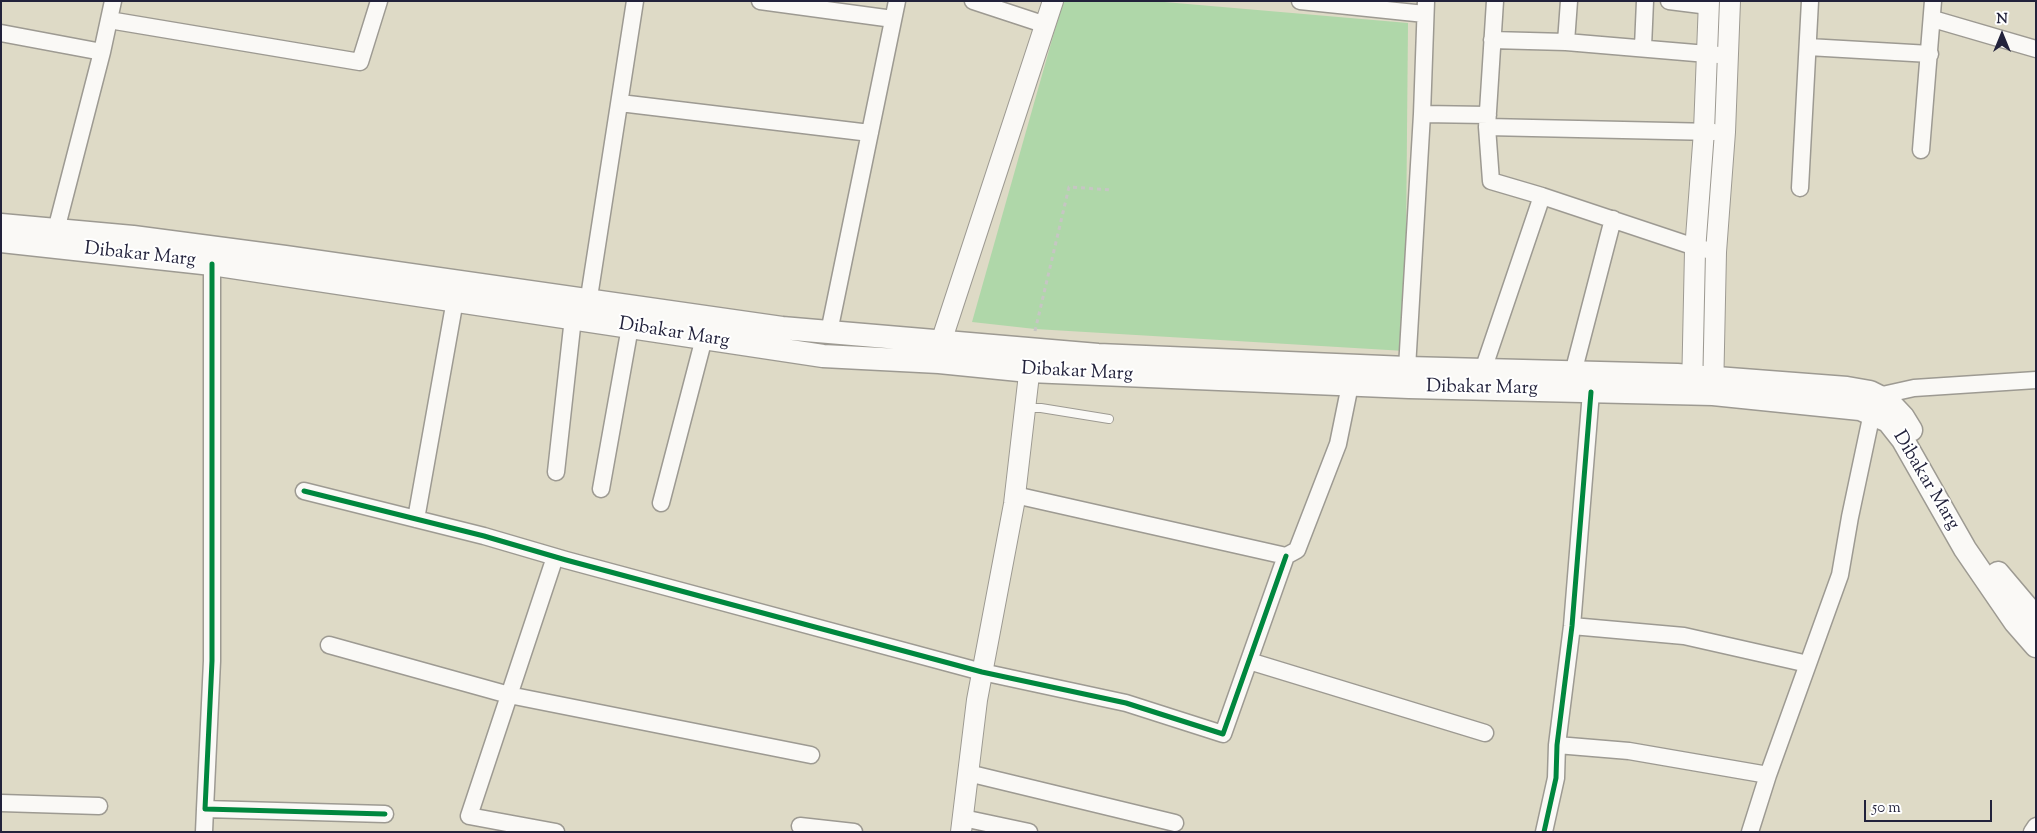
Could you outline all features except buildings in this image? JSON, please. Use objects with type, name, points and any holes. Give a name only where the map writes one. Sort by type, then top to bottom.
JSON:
[{"type":"main road","name":"Dibakar Marg","points":[[1,225],[133,237],[285,256],[583,313],[630,327],[823,356],[939,362],[1031,360],[1098,355],[1573,373],[1703,385],[1860,409],[1888,401],[1903,417],[1975,540],[2010,589],[2036,618]]},
{"type":"main road","name":"Dibakar Marg","points":[[1,241],[212,264],[455,300],[583,313],[942,342],[1031,360],[1350,385],[1590,392],[1703,385]]},
{"type":"main road","name":"Dibakar Marg","points":[[1875,404],[1903,440],[1965,549],[2015,622],[2036,646]]},
{"type":"street","points":[[56,230],[102,52],[113,1]]},
{"type":"street","points":[[109,20],[360,62],[380,1]]},
{"type":"street","points":[[556,472],[620,103],[635,1]]},
{"type":"street","points":[[760,1],[893,19]]},
{"type":"street","points":[[829,332],[897,1]]},
{"type":"street","points":[[973,1],[1046,25]]},
{"type":"street","points":[[942,342],[1053,1]]},
{"type":"street","points":[[1300,1],[1425,8],[1422,114],[1407,368]]},
{"type":"street","points":[[1495,1],[1487,121],[1491,181],[1695,247],[1716,252]]},
{"type":"street","points":[[1566,42],[1569,1]]},
{"type":"street","points":[[1644,47],[1646,1]]},
{"type":"street","points":[[1669,1],[1709,4],[1717,55],[1725,132],[1703,385]]},
{"type":"street","points":[[1703,385],[1695,247],[1704,131],[1717,55],[1730,1]]},
{"type":"street","points":[[1800,188],[1810,1]]},
{"type":"street","points":[[1921,150],[1933,1]]},
{"type":"street","points":[[1933,19],[2036,48]]},
{"type":"street","points":[[1,33],[102,52]]},
{"type":"street","points":[[1492,40],[1644,47],[1717,55]]},
{"type":"street","points":[[1808,47],[1930,54]]},
{"type":"street","points":[[620,103],[870,132]]},
{"type":"street","points":[[1422,114],[1487,121],[1725,132]]},
{"type":"street","points":[[1700,185],[1721,186]]},
{"type":"street","points":[[1483,370],[1542,196]]},
{"type":"street","points":[[1573,373],[1613,219]]},
{"type":"street","points":[[204,832],[212,661],[212,264]]},
{"type":"street","points":[[416,519],[455,300]]},
{"type":"street","points":[[601,489],[630,327]]},
{"type":"street","points":[[661,502],[704,338]]},
{"type":"street","points":[[1029,832],[962,825],[982,672],[1015,495],[1031,360]]},
{"type":"street","points":[[1750,832],[1768,775],[1840,575],[1850,517],[1875,404],[1914,388],[2036,380]]},
{"type":"street","points":[[1015,495],[1286,556],[1297,550],[1338,444],[1350,385]]},
{"type":"street","points":[[1544,832],[1556,778],[1557,745],[1572,626],[1590,392]]},
{"type":"street","points":[[304,491],[416,519],[982,672],[1126,703],[1223,734],[1286,556]]},
{"type":"street","points":[[555,557],[469,816],[510,827],[556,832]]},
{"type":"street","points":[[1572,626],[1684,636],[1808,664]]},
{"type":"street","points":[[330,645],[509,695],[811,755]]},
{"type":"street","points":[[1249,662],[1485,733]]},
{"type":"street","points":[[1557,745],[1628,751],[1768,775]]},
{"type":"street","points":[[968,773],[1175,823]]},
{"type":"street","points":[[1,804],[99,806]]},
{"type":"street","points":[[205,810],[384,814]]},
{"type":"street","points":[[800,826],[854,832]]},
{"type":"street","points":[[2032,832],[2036,826]]},
{"type":"lane","points":[[1025,408],[1041,408],[1109,419]]},
{"type":"path","points":[[1031,360],[1035,329],[1069,187],[1113,190]]},
{"type":"green space","points":[[1063,1],[1153,1],[1408,23],[1405,351],[1035,329],[972,322]]},
{"type":"cycle path","points":[[212,264],[212,661],[205,809],[385,814]]},
{"type":"cycle path","points":[[1544,832],[1556,778],[1557,745],[1572,626],[1591,392]]},
{"type":"cycle path","points":[[304,491],[484,536],[566,560],[982,672],[1126,703],[1223,734],[1286,556]]}]
